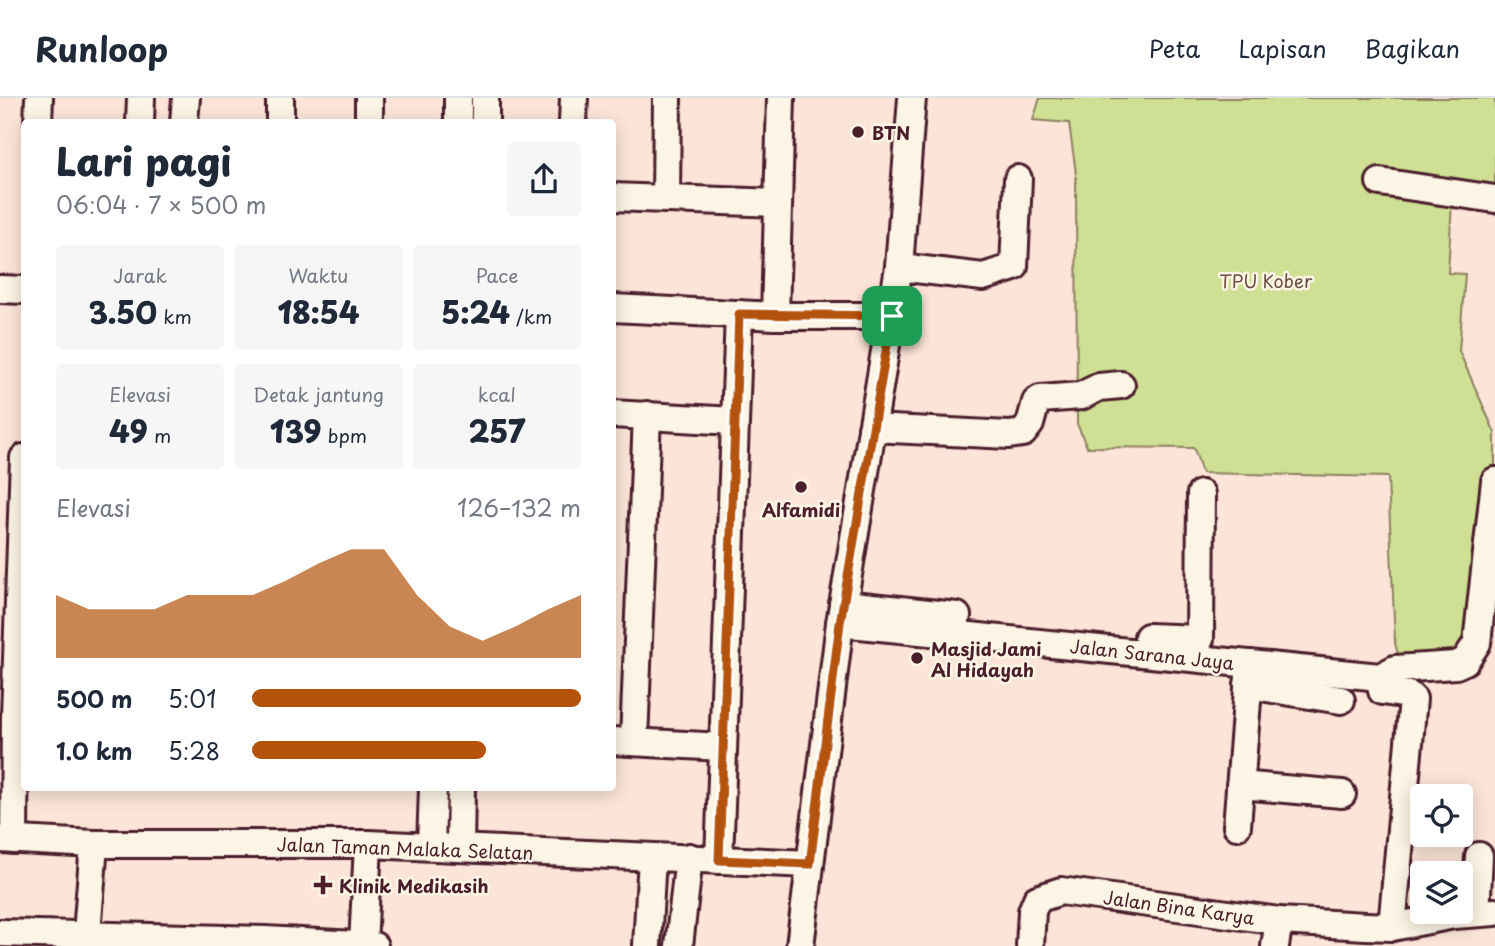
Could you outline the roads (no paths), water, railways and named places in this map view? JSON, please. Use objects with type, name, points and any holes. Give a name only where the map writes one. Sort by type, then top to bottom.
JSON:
[{"type":"street","points":[[38,119],[39,98]]},
{"type":"street","points":[[140,119],[141,98]]},
{"type":"street","points":[[184,119],[186,98]]},
{"type":"street","points":[[280,119],[281,98]]},
{"type":"street","points":[[369,98],[369,119]]},
{"type":"street","points":[[458,98],[458,119]]},
{"type":"street","points":[[485,98],[485,119]]},
{"type":"street","points":[[573,119],[574,98]]},
{"type":"street","points":[[666,199],[667,98]]},
{"type":"street","points":[[763,98],[775,316]]},
{"type":"street","points":[[769,202],[781,98]]},
{"type":"street","points":[[800,946],[842,614],[899,267],[912,98]]},
{"type":"street","points":[[899,267],[983,277],[1014,267],[1018,179]]},
{"type":"street","points":[[1380,183],[1495,199]]},
{"type":"street","points":[[616,197],[769,202]]},
{"type":"street","points":[[0,289],[21,290]]},
{"type":"street","points":[[616,308],[775,316],[892,316]]},
{"type":"street","points":[[719,860],[739,314]]},
{"type":"street","points":[[872,428],[1009,435],[1023,433],[1030,424],[1036,402],[1040,399],[1082,396],[1099,387],[1121,385]]},
{"type":"street","points":[[616,414],[734,421]]},
{"type":"street","points":[[647,415],[623,741],[723,747]]},
{"type":"street","points":[[1392,927],[1413,699],[1409,695],[1381,691],[1380,677],[1395,669],[1456,665],[1486,645],[1495,481]]},
{"type":"street","points":[[842,614],[1167,639],[1200,639],[1201,494]]},
{"type":"street","name":"Jalan Sarana Jaya","points":[[842,614],[1249,674],[1380,677]]},
{"type":"street","points":[[7,840],[20,716],[21,652]]},
{"type":"street","points":[[1237,826],[1249,674],[1341,700]]},
{"type":"street","points":[[1240,785],[1342,794]]},
{"type":"street","points":[[431,846],[433,791]]},
{"type":"street","points":[[460,848],[461,791]]},
{"type":"street","name":"Jalan Taman Malaka Selatan","points":[[7,840],[94,844],[368,844],[810,864]]},
{"type":"street","points":[[87,940],[94,844]]},
{"type":"street","points":[[0,933],[87,940],[367,946],[368,844]]},
{"type":"street","points":[[1479,856],[1485,913]]},
{"type":"street","points":[[647,946],[652,857]]},
{"type":"street","points":[[679,946],[689,857]]},
{"type":"street","name":"Jalan Bina Karya","points":[[1030,946],[1032,911],[1037,899],[1060,891],[1277,933],[1392,927],[1454,915],[1485,913]]},
{"type":"place","name":"BTN","points":[[858,132]]},
{"type":"place","name":"Alfamidi","points":[[801,487]]},
{"type":"place","name":"Masjid Jami Al Hidayah","points":[[917,658]]},
{"type":"place","name":"Klinik Medikasih","points":[[323,885]]},
{"type":"park label","name":"TPU Kober","points":[[1266,280]]}]
